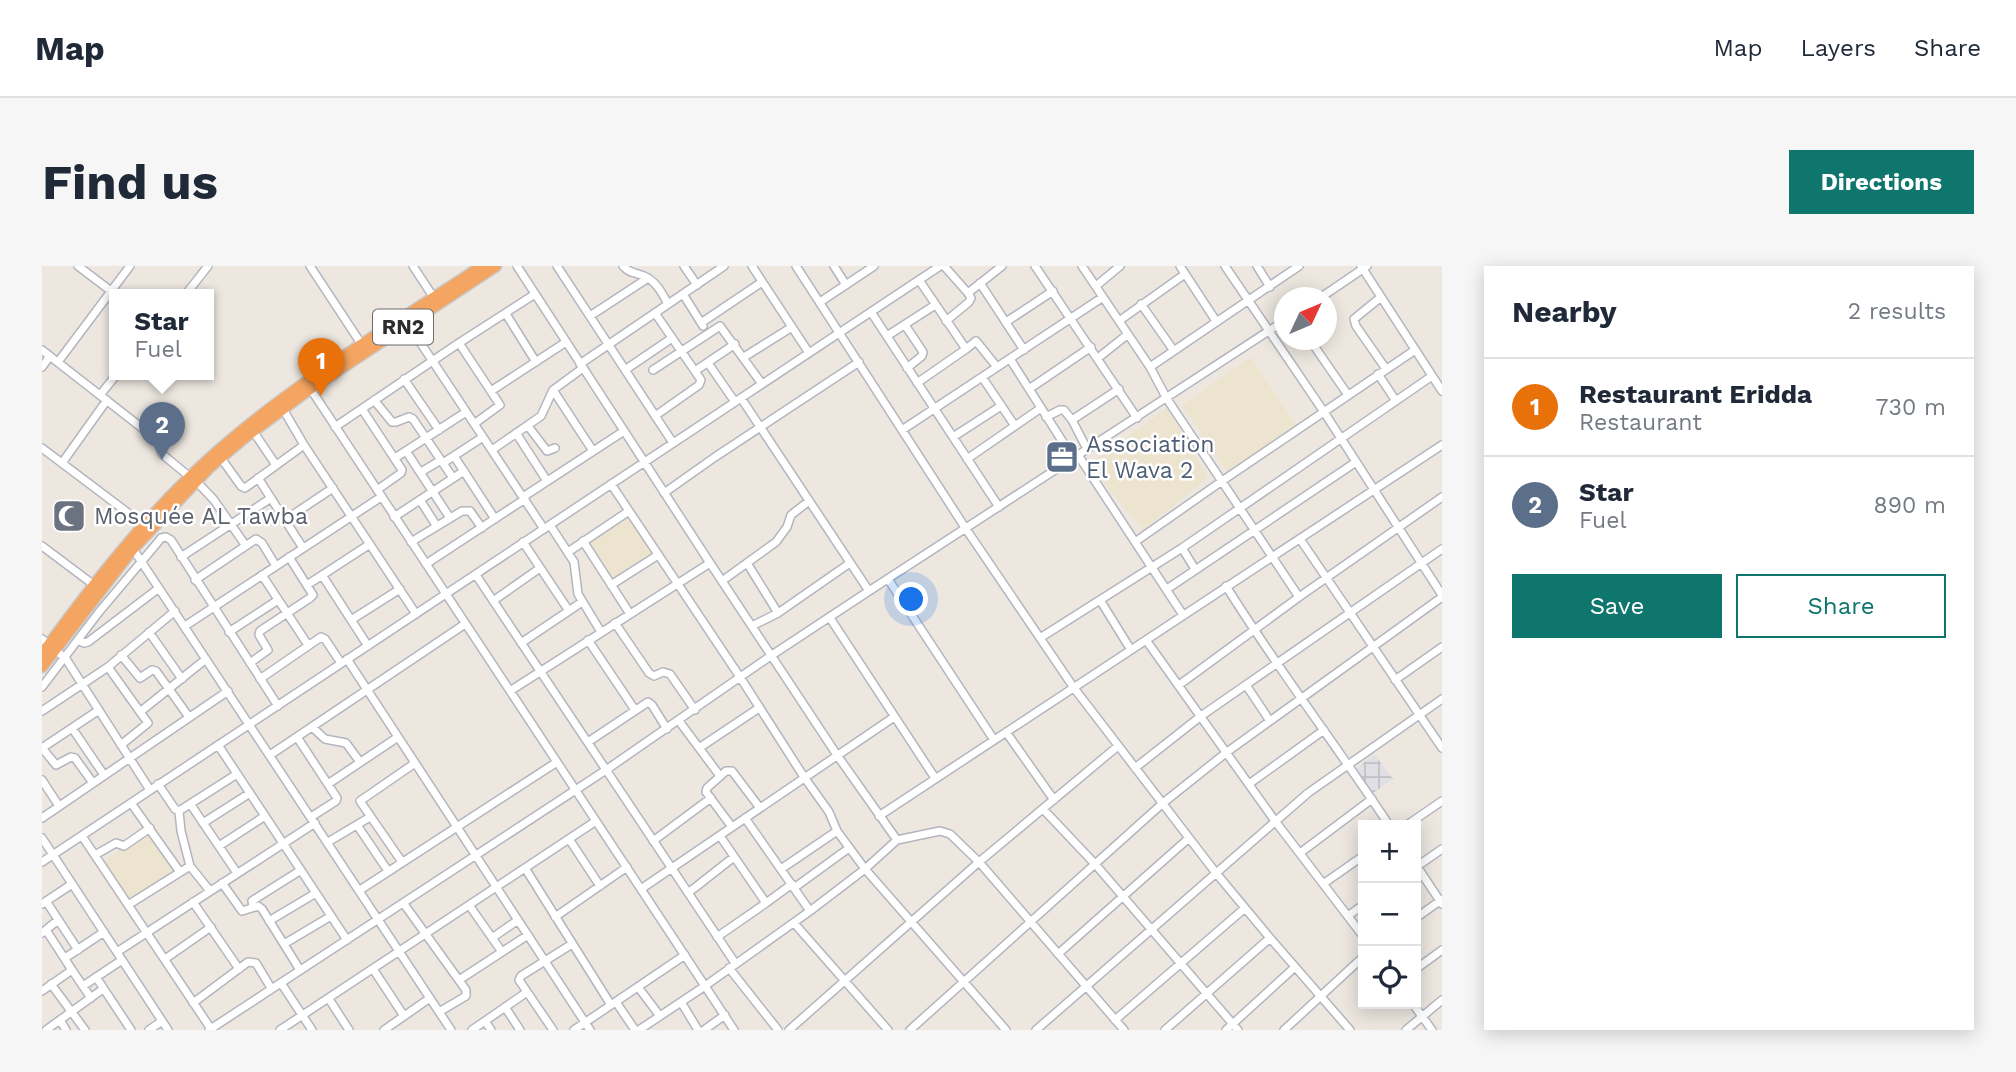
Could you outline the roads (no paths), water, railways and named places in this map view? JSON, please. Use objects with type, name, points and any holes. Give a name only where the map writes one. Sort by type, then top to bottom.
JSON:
[{"type":"highway","name":"RN2","points":[[42,667],[49,644],[131,545],[144,525],[243,430],[362,345],[482,266]]},
{"type":"highway","name":"RN2","points":[[42,654],[94,585],[193,479],[308,385],[496,266]]},
{"type":"street","points":[[78,266],[109,289]]},
{"type":"street","points":[[115,289],[130,266]]},
{"type":"street","points":[[190,289],[208,266]]},
{"type":"street","points":[[310,266],[362,345]]},
{"type":"street","points":[[413,266],[434,298]]},
{"type":"street","points":[[517,266],[837,755],[897,839]]},
{"type":"street","points":[[569,266],[559,269],[673,443]]},
{"type":"street","points":[[623,266],[630,274],[648,278],[659,288],[668,304]]},
{"type":"street","points":[[630,274],[642,266]]},
{"type":"street","points":[[684,266],[697,285]]},
{"type":"street","points":[[492,450],[541,416],[553,390],[608,344],[724,266]]},
{"type":"street","points":[[752,266],[809,353]]},
{"type":"street","points":[[796,266],[966,529],[1074,688],[1216,873],[1349,1030]]},
{"type":"street","points":[[834,266],[846,285]]},
{"type":"street","points":[[820,302],[874,266]]},
{"type":"street","points":[[42,862],[942,266],[971,298],[946,321]]},
{"type":"street","points":[[968,293],[1002,266]]},
{"type":"street","points":[[1035,266],[1137,418]]},
{"type":"street","points":[[1082,266],[1299,597]]},
{"type":"street","points":[[1096,286],[1120,266]]},
{"type":"street","points":[[1180,266],[1216,321]]},
{"type":"street","points":[[910,1030],[1163,803],[1227,752],[1442,596],[1324,412],[1225,266]]},
{"type":"street","points":[[1256,266],[1270,287]]},
{"type":"street","points":[[1150,367],[1299,266]]},
{"type":"street","points":[[1335,287],[1363,267],[1442,391]]},
{"type":"street","points":[[1119,321],[1185,274]]},
{"type":"street","points":[[590,316],[648,278]]},
{"type":"street","points":[[919,280],[966,349]]},
{"type":"street","points":[[701,323],[762,282]]},
{"type":"street","points":[[980,283],[1024,350]]},
{"type":"street","points":[[1006,322],[1053,291]]},
{"type":"street","points":[[335,427],[535,293]]},
{"type":"street","points":[[683,294],[707,334]]},
{"type":"street","points":[[58,362],[109,297]]},
{"type":"street","points":[[902,430],[1103,297]]},
{"type":"street","points":[[1381,297],[1356,316],[1354,322],[1396,401]]},
{"type":"street","points":[[1141,304],[1174,351]]},
{"type":"street","points":[[887,336],[935,305]]},
{"type":"street","points":[[871,312],[999,507]]},
{"type":"street","points":[[655,313],[701,380],[701,383],[655,416]]},
{"type":"street","points":[[506,314],[536,362]]},
{"type":"street","points":[[714,314],[762,384]]},
{"type":"street","points":[[408,324],[524,498],[568,552],[576,566],[578,594],[601,632]]},
{"type":"street","points":[[905,324],[923,352],[922,356],[907,368]]},
{"type":"street","points":[[653,370],[720,326]]},
{"type":"street","points":[[744,357],[792,327]]},
{"type":"street","points":[[82,836],[210,1030],[606,770],[772,655],[1274,327]]},
{"type":"street","points":[[1098,358],[1128,334]]},
{"type":"street","points":[[625,370],[672,338]]},
{"type":"street","points":[[917,383],[976,341],[997,368]]},
{"type":"street","points":[[491,391],[566,342]]},
{"type":"street","points":[[459,343],[500,407],[474,424]]},
{"type":"street","points":[[695,371],[735,344]]},
{"type":"street","points":[[1028,389],[1091,347]]},
{"type":"street","points":[[42,350],[155,439],[162,454],[214,500],[246,546]]},
{"type":"street","points":[[1317,350],[1348,395]]},
{"type":"street","points":[[1135,542],[1415,350]]},
{"type":"street","points":[[42,367],[50,356]]},
{"type":"street","points":[[1010,359],[1046,417],[1152,566],[1183,615]]},
{"type":"street","points":[[664,493],[859,362]]},
{"type":"street","points":[[708,363],[761,428],[869,591]]},
{"type":"street","points":[[1040,638],[1182,548],[1432,376]]},
{"type":"street","points":[[982,377],[1015,426]]},
{"type":"street","points":[[404,379],[439,430]]},
{"type":"street","points":[[100,395],[112,380]]},
{"type":"street","points":[[308,385],[734,1030]]},
{"type":"street","points":[[1072,420],[1119,389]]},
{"type":"street","points":[[553,390],[593,451]]},
{"type":"street","points":[[62,463],[107,400]]},
{"type":"street","points":[[374,400],[392,422],[410,417],[413,419],[453,478]]},
{"type":"street","points":[[953,438],[1001,406]]},
{"type":"street","points":[[283,408],[304,445],[416,614]]},
{"type":"street","points":[[967,459],[1041,408]]},
{"type":"street","points":[[185,626],[351,516],[401,472],[401,467],[362,409]]},
{"type":"street","points":[[1046,417],[1062,409],[1072,420],[1087,449]]},
{"type":"street","points":[[395,458],[466,412]]},
{"type":"street","points":[[528,426],[547,451],[555,448]]},
{"type":"street","points":[[253,431],[276,465]]},
{"type":"street","points":[[426,564],[624,431]]},
{"type":"street","points":[[516,433],[547,481]]},
{"type":"street","points":[[421,472],[454,456],[483,437]]},
{"type":"street","points":[[221,457],[243,488],[304,445]]},
{"type":"street","points":[[878,816],[1442,445]]},
{"type":"street","points":[[42,447],[144,525]]},
{"type":"street","points":[[406,451],[450,518]]},
{"type":"street","points":[[454,456],[495,519]]},
{"type":"street","points":[[1167,589],[1356,462]]},
{"type":"street","points":[[394,517],[464,471]]},
{"type":"street","points":[[258,478],[303,548]]},
{"type":"street","points":[[611,484],[864,869],[1006,1030]]},
{"type":"street","points":[[285,520],[333,488]]},
{"type":"street","points":[[1179,685],[1325,578],[1442,497]]},
{"type":"street","points":[[181,557],[271,498]]},
{"type":"street","points":[[419,500],[436,526]]},
{"type":"street","points":[[722,581],[776,542],[787,527],[791,515],[809,501]]},
{"type":"street","points":[[411,542],[461,511],[470,511],[482,528]]},
{"type":"street","points":[[568,552],[629,511]]},
{"type":"street","points":[[42,687],[99,612],[164,537],[171,540],[278,706]]},
{"type":"street","points":[[195,580],[256,539],[276,566]]},
{"type":"street","points":[[1300,539],[1442,748]]},
{"type":"street","points":[[583,541],[630,614]]},
{"type":"street","points":[[523,542],[569,611]]},
{"type":"street","points":[[307,585],[370,544]]},
{"type":"street","points":[[131,545],[451,1030]]},
{"type":"street","points":[[42,546],[94,585]]},
{"type":"street","points":[[1182,548],[1195,569]]},
{"type":"street","points":[[1135,768],[1201,716],[1442,549]]},
{"type":"street","points":[[611,585],[658,555]]},
{"type":"street","points":[[250,663],[268,650],[259,635],[260,631],[312,597],[312,592],[289,557]]},
{"type":"street","points":[[510,691],[710,563]]},
{"type":"street","points":[[747,563],[778,613]]},
{"type":"street","points":[[752,626],[778,613],[850,563]]},
{"type":"street","points":[[493,601],[540,568]]},
{"type":"street","points":[[262,575],[308,645]]},
{"type":"street","points":[[322,575],[368,646]]},
{"type":"street","points":[[475,575],[717,937],[732,966],[778,1030]]},
{"type":"street","points":[[888,579],[994,740]]},
{"type":"street","points":[[1226,586],[1253,630],[1386,820]]},
{"type":"street","points":[[78,640],[88,642],[159,588]]},
{"type":"street","points":[[351,620],[400,589]]},
{"type":"street","points":[[229,632],[278,600]]},
{"type":"street","points":[[1100,600],[1131,650]]},
{"type":"street","points":[[521,643],[582,602]]},
{"type":"street","points":[[42,711],[108,667],[174,611]]},
{"type":"street","points":[[830,618],[935,778]]},
{"type":"street","points":[[615,623],[649,673],[654,676],[663,672],[670,674],[695,710]]},
{"type":"street","points":[[270,755],[465,624]]},
{"type":"street","points":[[149,632],[182,678]]},
{"type":"street","points":[[260,678],[317,638],[325,639],[367,690],[590,1030]]},
{"type":"street","points":[[588,640],[635,710]]},
{"type":"street","points":[[1146,640],[1276,821],[1358,929]]},
{"type":"street","points":[[49,644],[65,658],[150,790]]},
{"type":"street","points":[[1395,680],[1442,647]]},
{"type":"street","points":[[121,655],[137,677],[140,678],[152,670],[156,671],[189,717]]},
{"type":"street","points":[[140,712],[206,659]]},
{"type":"street","points":[[108,667],[147,721],[147,725],[121,745]]},
{"type":"street","points":[[1246,685],[1270,721]]},
{"type":"street","points":[[42,818],[228,691]]},
{"type":"street","points":[[1037,1030],[1314,788],[1442,699]]},
{"type":"street","points":[[588,743],[645,703],[650,703],[667,729]]},
{"type":"street","points":[[699,748],[760,708]]},
{"type":"street","points":[[93,783],[75,758],[71,757],[56,765],[42,748],[99,710]]},
{"type":"street","points":[[641,889],[894,717]]},
{"type":"street","points":[[679,721],[720,776]]},
{"type":"street","points":[[312,727],[325,739],[346,743],[360,762]]},
{"type":"street","points":[[72,728],[104,775]]},
{"type":"street","points":[[1249,784],[1324,730]]},
{"type":"street","points":[[1006,732],[1054,800]]},
{"type":"street","points":[[117,952],[283,844],[337,800],[297,737]]},
{"type":"street","points":[[328,784],[398,737]]},
{"type":"street","points":[[218,745],[347,940]]},
{"type":"street","points":[[789,1030],[979,862],[1118,746]]},
{"type":"street","points":[[360,890],[557,762]]},
{"type":"street","points":[[402,862],[360,802],[415,763]]},
{"type":"street","points":[[732,827],[706,790],[726,771],[732,771],[760,808]]},
{"type":"street","points":[[179,811],[237,775]]},
{"type":"street","points":[[42,780],[59,806]]},
{"type":"street","points":[[158,785],[175,810],[179,811]]},
{"type":"street","points":[[203,823],[250,793]]},
{"type":"street","points":[[653,841],[711,798]]},
{"type":"street","points":[[1300,853],[1372,799]]},
{"type":"street","points":[[1414,820],[1442,801]]},
{"type":"street","points":[[131,803],[180,872]]},
{"type":"street","points":[[191,805],[237,873]]},
{"type":"street","points":[[1043,809],[1095,864],[1232,1028],[1295,967]]},
{"type":"street","points":[[179,811],[190,866],[209,891]]},
{"type":"street","points":[[219,846],[265,816]]},
{"type":"street","points":[[328,842],[370,817]]},
{"type":"street","points":[[745,818],[810,911]]},
{"type":"street","points":[[280,1030],[596,821]]},
{"type":"street","points":[[357,825],[388,872]]},
{"type":"street","points":[[95,855],[116,843],[124,846],[150,828]]},
{"type":"street","points":[[781,869],[837,831]]},
{"type":"street","points":[[525,868],[613,1004],[639,1030],[794,923],[864,869],[897,839],[944,831],[952,836],[979,862],[1118,1026],[1180,964],[1245,908]]},
{"type":"street","points":[[720,836],[766,903]]},
{"type":"street","points":[[42,838],[168,1030]]},
{"type":"street","points":[[1058,954],[1189,838]]},
{"type":"street","points":[[569,839],[600,886]]},
{"type":"street","points":[[717,937],[849,848]]},
{"type":"street","points":[[1421,863],[1442,849]]},
{"type":"street","points":[[688,893],[734,857]]},
{"type":"street","points":[[1323,884],[1358,860]]},
{"type":"street","points":[[128,905],[190,866]]},
{"type":"street","points":[[555,917],[627,867]]},
{"type":"street","points":[[253,906],[252,901],[301,870]]},
{"type":"street","points":[[1421,873],[1441,901],[1421,915]]},
{"type":"street","points":[[222,883],[242,911],[258,905],[262,909],[300,970]]},
{"type":"street","points":[[72,884],[44,902],[78,950]]},
{"type":"street","points":[[270,921],[316,893]]},
{"type":"street","points":[[194,902],[239,970]]},
{"type":"street","points":[[404,904],[466,990],[466,996],[439,1012]]},
{"type":"street","points":[[469,905],[502,952]]},
{"type":"street","points":[[1348,916],[1358,909]]},
{"type":"street","points":[[284,944],[331,916]]},
{"type":"street","points":[[58,920],[44,931],[90,998]]},
{"type":"street","points":[[492,938],[518,920]]},
{"type":"street","points":[[794,923],[888,1030]]},
{"type":"street","points":[[165,959],[211,927]]},
{"type":"street","points":[[65,958],[104,932]]},
{"type":"street","points":[[460,980],[528,934]]},
{"type":"street","points":[[1165,1030],[1270,938]]},
{"type":"street","points":[[553,1030],[519,978],[572,944]]},
{"type":"street","points":[[1421,965],[1442,950]]},
{"type":"street","points":[[574,1030],[685,956]]},
{"type":"street","points":[[83,986],[122,960]]},
{"type":"street","points":[[193,1003],[248,962],[256,963],[271,988]]},
{"type":"street","points":[[1284,1030],[1358,962]]},
{"type":"street","points":[[373,969],[404,1016]]},
{"type":"street","points":[[42,991],[72,970]]},
{"type":"street","points":[[96,977],[131,1030]]},
{"type":"street","points":[[281,983],[312,1030]]},
{"type":"street","points":[[51,984],[85,1030]]},
{"type":"street","points":[[638,987],[660,1016]]},
{"type":"street","points":[[46,1030],[103,989]]},
{"type":"street","points":[[472,1030],[527,992]]},
{"type":"street","points":[[384,1030],[430,998]]},
{"type":"street","points":[[329,999],[349,1030]]},
{"type":"street","points":[[1406,1030],[1442,1000]]},
{"type":"street","points":[[681,1002],[698,1030]]},
{"type":"street","points":[[505,1007],[520,1030]]},
{"type":"street","points":[[1417,1009],[1432,1030]]},
{"type":"street","points":[[704,1030],[725,1016]]},
{"type":"street","points":[[60,1020],[66,1030]]},
{"type":"street","points":[[149,1030],[162,1021]]},
{"type":"street","points":[[485,1021],[491,1030]]},
{"type":"place","name":"Restaurant Eridda","points":[[321,396]]},
{"type":"place","name":"Association El Wava 2","points":[[1062,457]]},
{"type":"place","name":"Star","points":[[162,460]]},
{"type":"place","name":"Mosquée AL Tawba","points":[[69,516]]}]
